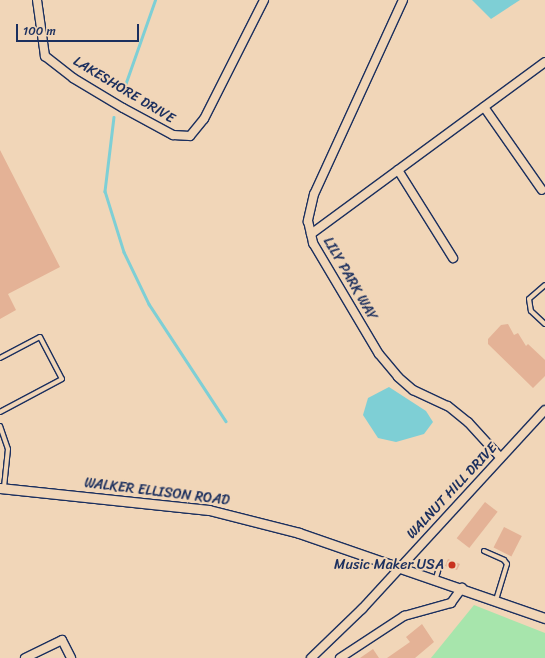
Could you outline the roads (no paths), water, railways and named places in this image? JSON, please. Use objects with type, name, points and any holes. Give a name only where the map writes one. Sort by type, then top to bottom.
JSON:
[{"type":"street","name":"LAKESHORE DRIVE","points":[[37,0],[45,56],[73,78],[123,108],[172,135],[190,136],[204,119],[264,0]]},
{"type":"street","name":"LILY PARK WAY","points":[[403,0],[314,194],[308,221],[312,243],[379,354],[398,377],[413,390],[448,406],[468,422],[500,457]]},
{"type":"street","points":[[311,234],[545,62]]},
{"type":"street","points":[[484,107],[542,190]]},
{"type":"street","points":[[398,170],[453,258]]},
{"type":"street","name":"WALNUT HILL DRIVE","points":[[311,658],[398,569],[545,410]]},
{"type":"street","name":"WALKER ELLISON ROAD","points":[[2,488],[209,510],[299,533],[398,569],[462,588],[545,618]]},
{"type":"street","points":[[340,658],[404,616],[450,603],[462,588]]},
{"type":"street","points":[[25,658],[62,640],[71,658]]},
{"type":"lane","points":[[545,285],[529,300],[531,311],[545,324]]},
{"type":"lane","points":[[0,358],[40,337],[62,380],[0,411]]},
{"type":"lane","points":[[0,426],[8,449],[2,488]]},
{"type":"lane","points":[[484,551],[504,560],[506,564],[496,601]]},
{"type":"lane","points":[[435,581],[439,568]]},
{"type":"water","points":[[472,0],[520,0],[491,19]]},
{"type":"water","points":[[389,387],[426,411],[433,422],[424,434],[396,442],[378,438],[363,415],[368,398]]},
{"type":"waterway","points":[[123,91],[155,0]]},
{"type":"waterway","points":[[114,117],[105,191],[124,252],[149,304],[226,421]]},
{"type":"place","name":"Music Maker USA","points":[[452,565]]}]
